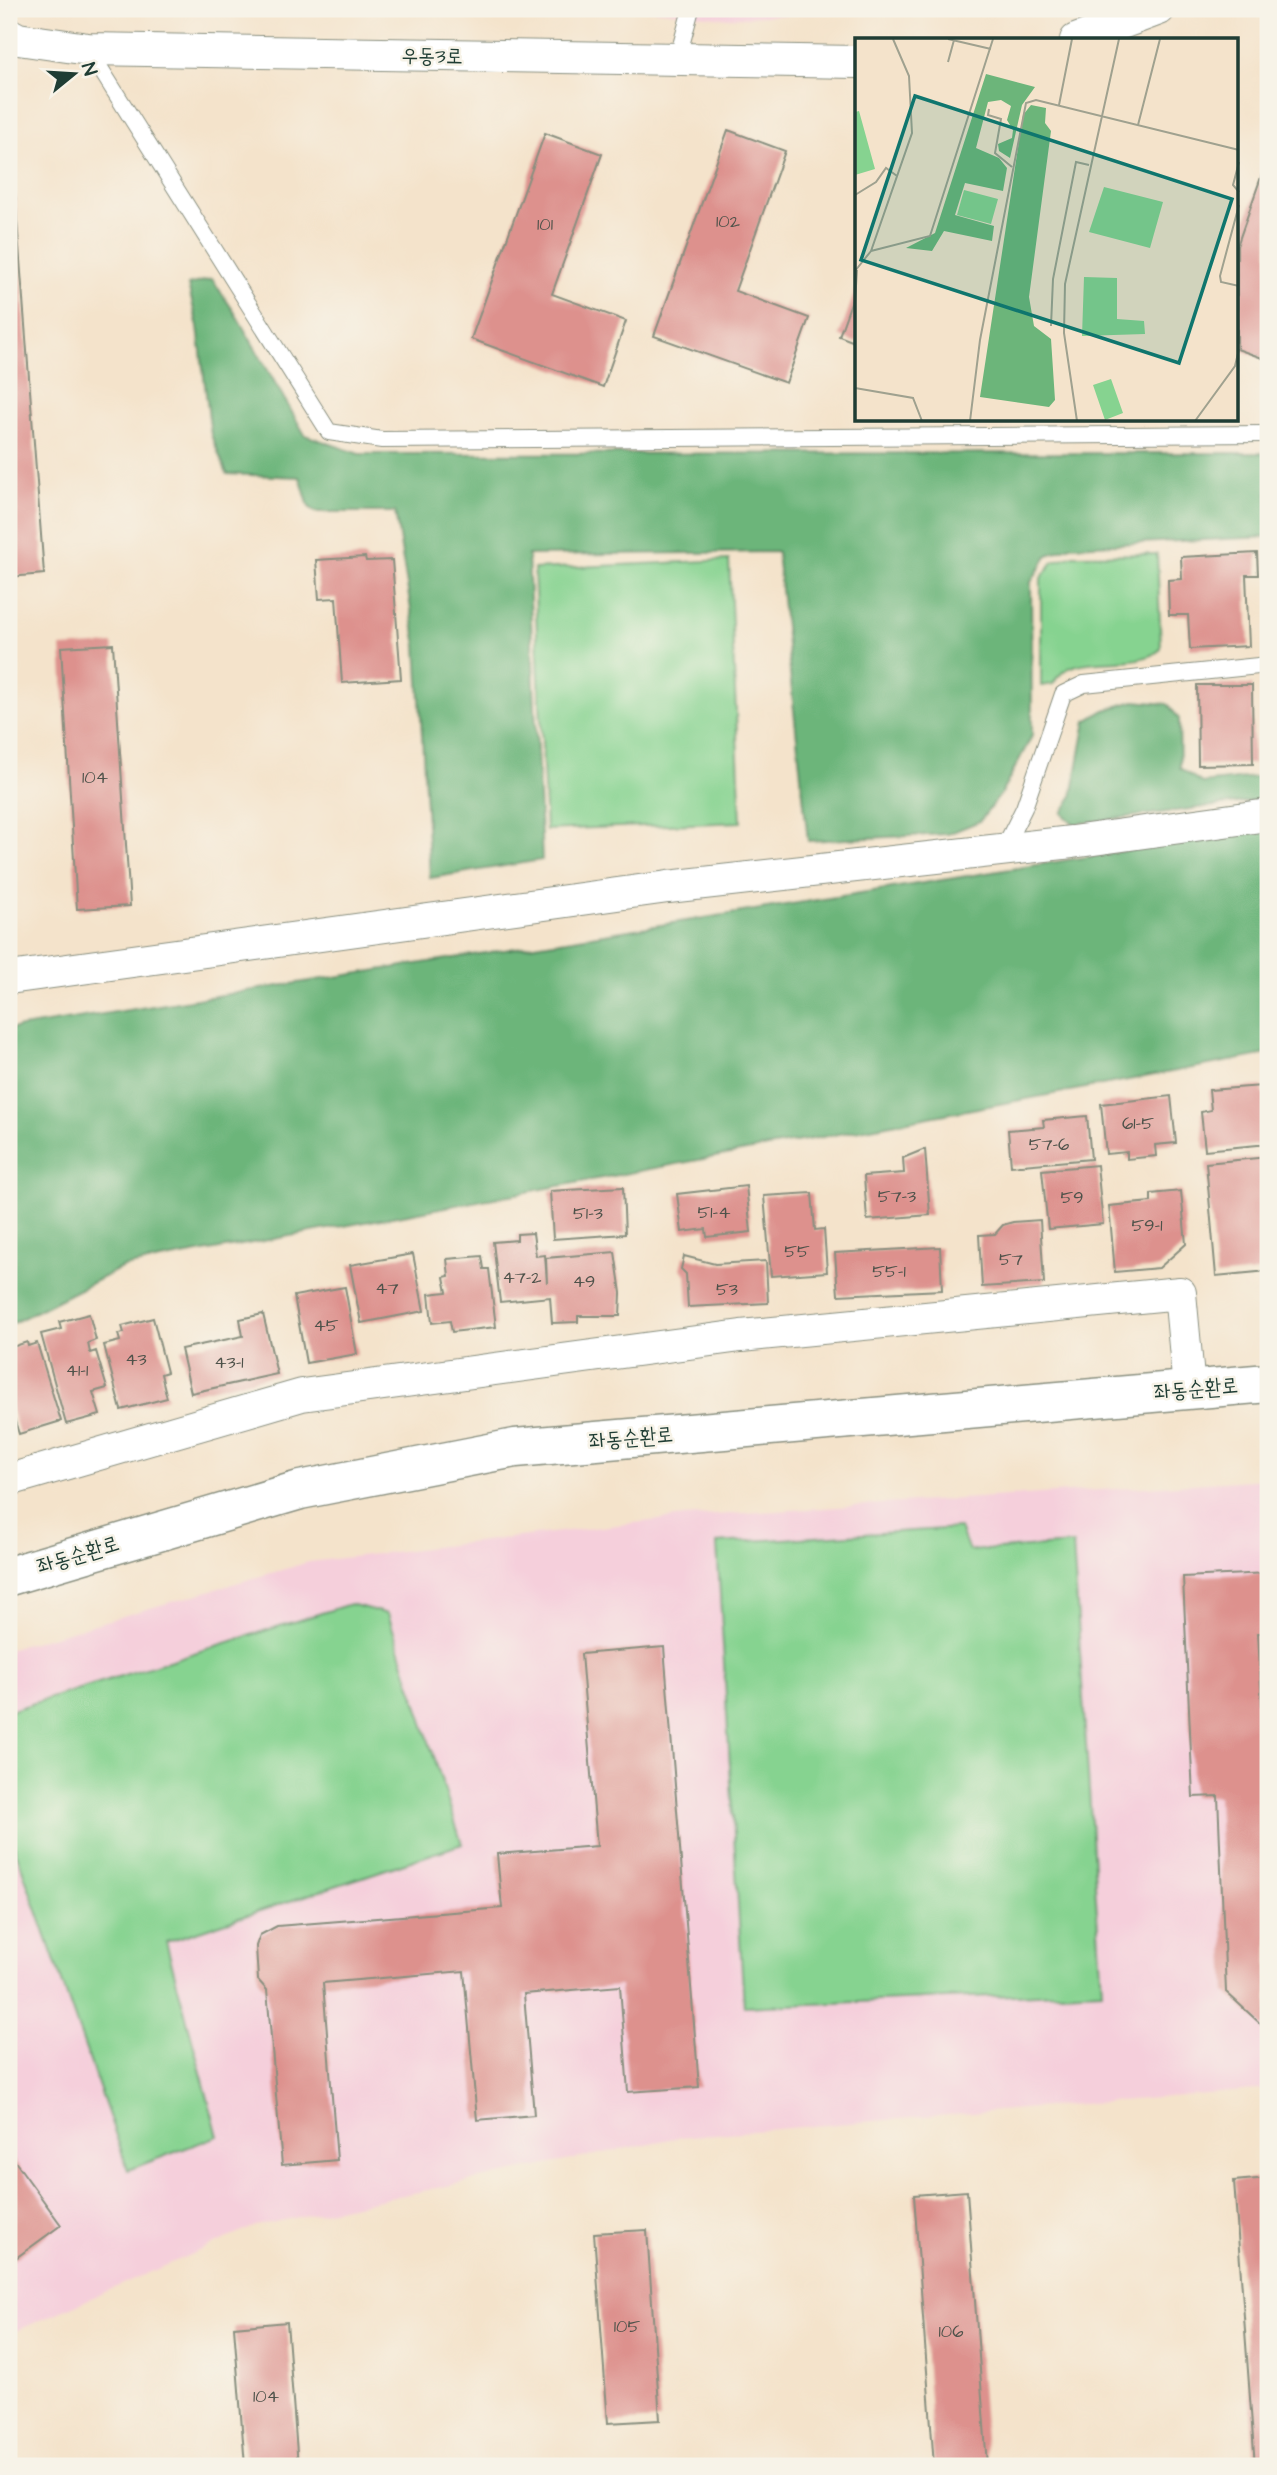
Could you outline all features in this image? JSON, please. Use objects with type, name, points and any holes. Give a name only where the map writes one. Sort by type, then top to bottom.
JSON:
[{"type":"street","points":[[1081,38],[1159,9]]},
{"type":"street","name":"우동3로","points":[[9,34],[18,39],[88,49],[855,62]]},
{"type":"street","points":[[9,978],[668,887],[1003,850],[1268,815]]},
{"type":"street","points":[[9,1480],[302,1395],[741,1335],[1180,1293],[1189,1389]]},
{"type":"street","name":"좌동순환로","points":[[9,1576],[300,1490],[514,1448],[1268,1383]]},
{"type":"lane","points":[[677,60],[691,9]]},
{"type":"lane","points":[[88,49],[329,432],[382,440],[1268,434]]},
{"type":"lane","points":[[1003,850],[1024,808],[1062,694],[1084,684],[1268,665]]},
{"type":"shaded area","points":[[645,9],[902,9],[725,18]]},
{"type":"shaded area","points":[[1268,1479],[1268,2089],[680,2137],[256,2226],[9,2334],[9,1649],[309,1562],[684,1517]]},
{"type":"green space","points":[[212,279],[235,313],[305,435],[359,454],[1268,453],[1268,537],[1071,546],[1048,555],[1031,582],[1032,736],[1001,794],[980,821],[948,834],[808,841],[777,552],[528,555],[542,860],[430,878],[417,646],[395,512],[316,512],[309,507],[300,477],[227,474],[211,435],[198,327],[188,285]]},
{"type":"green space","points":[[1157,554],[1161,649],[1135,660],[1074,666],[1062,673],[1053,684],[1041,686],[1041,578],[1053,562],[1074,555]]},
{"type":"green space","points":[[729,560],[741,822],[546,830],[534,569]]},
{"type":"green space","points":[[1134,701],[1168,704],[1179,719],[1180,768],[1202,783],[1264,776],[1268,771],[1268,799],[1074,824],[1062,813],[1072,797],[1086,721],[1105,710]]},
{"type":"green space","points":[[1268,828],[1268,1054],[123,1267],[9,1325],[9,1029]]},
{"type":"green space","points":[[960,1528],[969,1551],[1073,1544],[1102,1991],[744,2007],[717,1543]]},
{"type":"green space","points":[[350,1604],[388,1614],[462,1844],[166,1942],[218,2136],[128,2170],[9,1831],[9,1711]]},
{"type":"building","points":[[728,130],[785,151],[735,291],[809,318],[786,383],[654,336]]},
{"type":"building","points":[[545,133],[602,154],[552,294],[626,321],[603,387],[471,339]]},
{"type":"building","points":[[1268,157],[1268,360],[1238,349],[1238,243]]},
{"type":"building","points":[[9,194],[15,194],[44,574],[9,577]]},
{"type":"building","points":[[855,292],[855,342],[839,336]]},
{"type":"building","points":[[1257,553],[1258,575],[1246,575],[1249,646],[1190,649],[1188,615],[1169,615],[1168,580],[1182,579],[1181,557]]},
{"type":"building","points":[[365,557],[366,561],[392,560],[401,679],[342,683],[336,598],[319,599],[316,560]]},
{"type":"building","points":[[113,644],[130,906],[77,909],[61,647]]},
{"type":"building","points":[[1197,685],[1252,685],[1253,764],[1198,765]]},
{"type":"building","points":[[1262,1086],[1263,1094],[1268,1093],[1268,1144],[1205,1150],[1201,1112],[1211,1110],[1209,1090]]},
{"type":"building","points":[[1171,1096],[1176,1143],[1155,1145],[1156,1156],[1127,1159],[1127,1152],[1106,1154],[1101,1104]]},
{"type":"building","points":[[1087,1116],[1091,1159],[1011,1166],[1008,1130],[1044,1127],[1043,1120]]},
{"type":"building","points":[[925,1149],[930,1215],[867,1220],[864,1176],[904,1173],[903,1158]]},
{"type":"building","points":[[1268,1157],[1268,1271],[1216,1276],[1206,1163]]},
{"type":"building","points":[[1097,1165],[1103,1224],[1048,1229],[1042,1170]]},
{"type":"building","points":[[746,1186],[751,1232],[707,1237],[706,1229],[682,1232],[677,1194]]},
{"type":"building","points":[[623,1187],[625,1234],[553,1239],[550,1191]]},
{"type":"building","points":[[1181,1191],[1186,1244],[1159,1268],[1115,1272],[1109,1206],[1151,1202],[1151,1194]]},
{"type":"building","points":[[812,1193],[815,1230],[824,1229],[827,1272],[771,1276],[764,1196]]},
{"type":"building","points":[[1040,1220],[1044,1283],[982,1287],[979,1235],[995,1234],[1003,1225],[1013,1222]]},
{"type":"building","points":[[533,1233],[536,1256],[545,1255],[547,1283],[546,1258],[615,1252],[621,1293],[620,1316],[578,1316],[578,1322],[552,1323],[550,1297],[500,1302],[493,1242],[517,1240],[517,1234]]},
{"type":"building","points":[[940,1247],[942,1290],[838,1295],[835,1253]]},
{"type":"building","points":[[413,1254],[424,1311],[361,1323],[350,1265]]},
{"type":"building","points":[[482,1256],[484,1269],[489,1269],[496,1327],[452,1332],[450,1321],[432,1323],[429,1294],[447,1292],[444,1277],[449,1276],[447,1259]]},
{"type":"building","points":[[684,1256],[715,1264],[766,1261],[768,1303],[688,1307],[686,1274],[681,1269]]},
{"type":"building","points":[[345,1287],[357,1354],[306,1363],[294,1296]]},
{"type":"building","points":[[89,1314],[96,1340],[88,1343],[90,1353],[96,1351],[107,1388],[93,1392],[100,1415],[66,1424],[41,1334],[61,1329],[59,1322]]},
{"type":"building","points":[[263,1314],[277,1374],[191,1393],[181,1349],[243,1336],[240,1319]]},
{"type":"building","points":[[153,1318],[167,1372],[161,1374],[167,1398],[121,1410],[104,1345],[120,1341],[118,1334],[124,1333],[122,1326]]},
{"type":"building","points":[[27,1342],[28,1346],[37,1343],[61,1421],[19,1434],[9,1402],[9,1348]]},
{"type":"building","points":[[1268,1573],[1268,1633],[1258,1633],[1263,1725],[1268,1725],[1268,2027],[1263,2026],[1226,1992],[1218,1796],[1193,1797],[1183,1577]]},
{"type":"building","points":[[664,1647],[699,2087],[628,2092],[620,1986],[524,1994],[534,2115],[477,2120],[464,1971],[323,1983],[337,2160],[282,2165],[267,1990],[258,1980],[256,1946],[260,1935],[277,1926],[502,1908],[497,1854],[597,1846],[581,1654]]},
{"type":"building","points":[[9,2153],[61,2225],[9,2263]]},
{"type":"building","points":[[1268,2178],[1268,2466],[1255,2466],[1234,2181]]},
{"type":"building","points":[[967,2191],[987,2466],[934,2466],[914,2195]]},
{"type":"building","points":[[647,2230],[660,2420],[608,2423],[594,2233]]},
{"type":"building","points":[[287,2322],[298,2466],[245,2466],[234,2327]]}]
